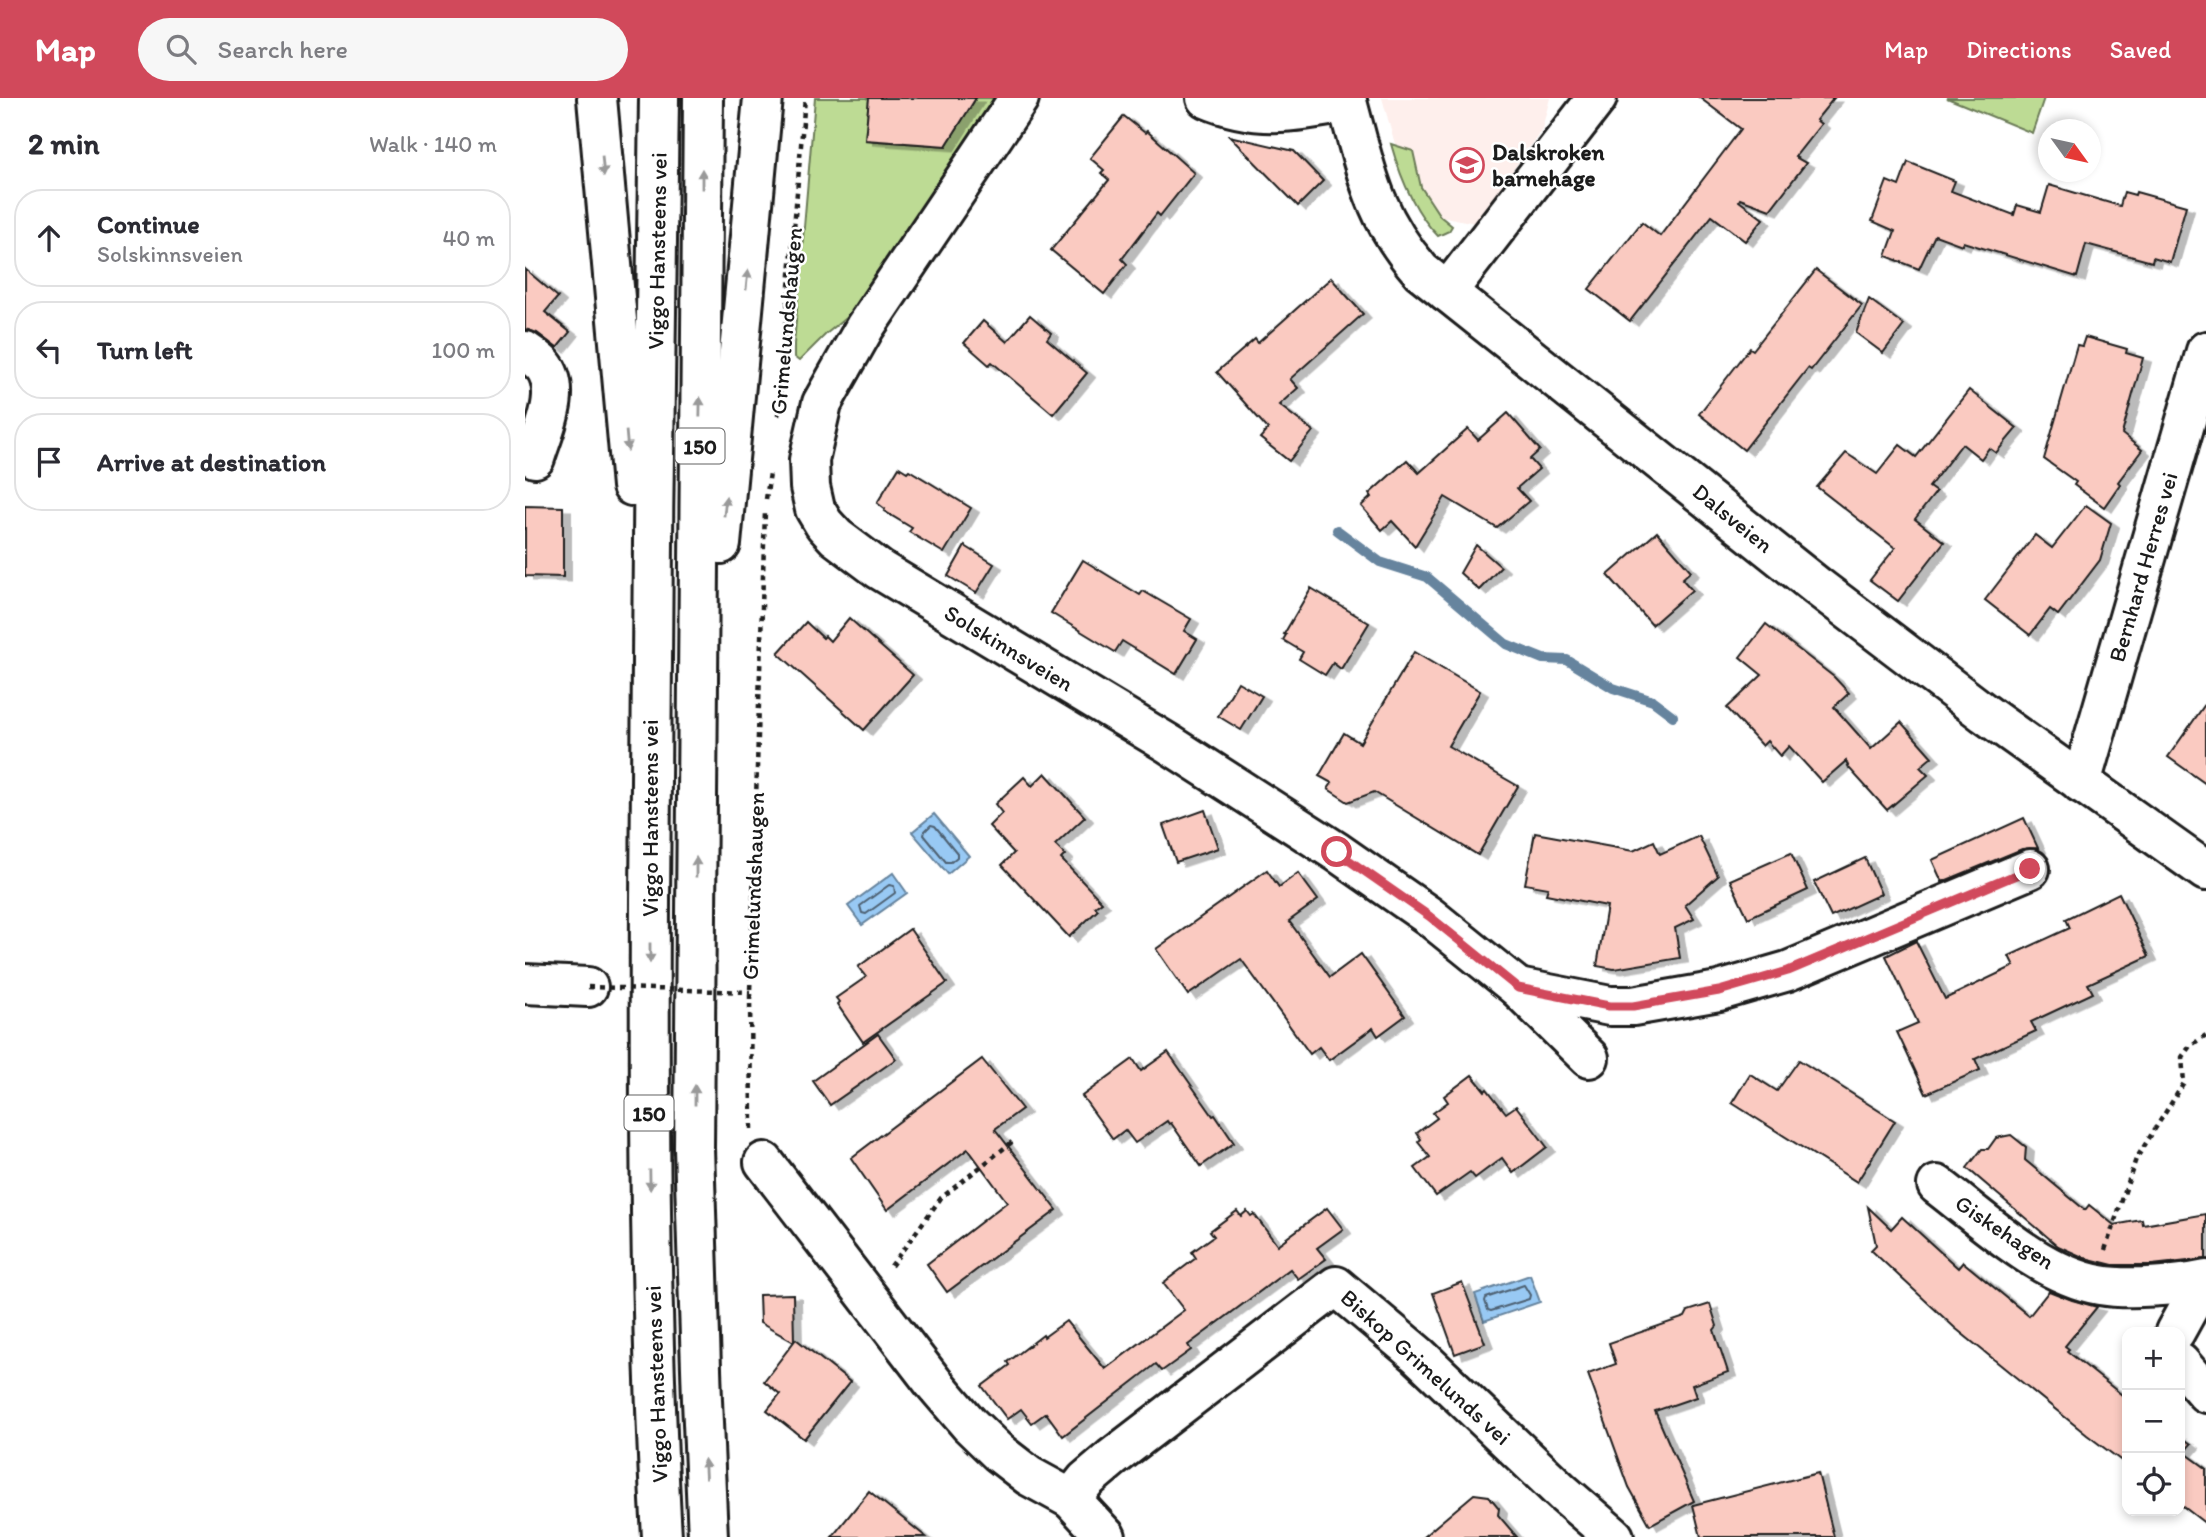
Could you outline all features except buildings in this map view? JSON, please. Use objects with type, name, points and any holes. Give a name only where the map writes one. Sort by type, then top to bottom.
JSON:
[{"type":"main road","points":[[597,98],[650,689]]},
{"type":"main road","name":"Viggo Hansteens vei","points":[[659,98],[650,689],[649,1142],[655,1412],[662,1537]]},
{"type":"main road","name":"Viggo Hansteens vei","points":[[703,98],[694,1148],[708,1537]]},
{"type":"main road","points":[[697,794],[763,98]]},
{"type":"main road","name":"Solskinnsveien","points":[[1019,98],[865,327],[822,403],[809,460],[810,487],[815,509],[836,537],[880,570],[1169,744],[1337,852],[1429,916],[1518,988],[1589,1058]]},
{"type":"main road","points":[[1206,98],[1266,114],[1346,101]]},
{"type":"main road","points":[[1447,292],[1597,98]]},
{"type":"main road","name":"Dalsveien","points":[[1346,101],[1382,217],[1406,254],[1421,271],[1818,587],[2024,744],[2206,871]]},
{"type":"main road","points":[[525,351],[543,365],[553,387],[552,403],[535,458]]},
{"type":"main road","name":"Bernhard Herres vei","points":[[2081,783],[2206,351]]},
{"type":"main road","points":[[1518,988],[1609,1006],[1633,1006],[1719,991],[1788,971],[2030,869]]},
{"type":"main road","points":[[525,984],[588,988]]},
{"type":"main road","points":[[764,1161],[933,1382],[969,1424],[998,1452],[1029,1476],[1071,1499],[1106,1537]]},
{"type":"main road","name":"Giskehagen","points":[[1937,1185],[2039,1260],[2094,1284],[2122,1287],[2202,1281],[2178,1327]]},
{"type":"main road","name":"Biskop Grimelunds vei","points":[[1071,1499],[1086,1480],[1112,1458],[1336,1286],[1418,1355],[1563,1493],[1614,1537]]},
{"type":"main road","points":[[2185,1369],[2206,1393]]},
{"type":"path","name":"Grimelundshaugen","points":[[777,418],[805,98]]},
{"type":"path","name":"Grimelundshaugen","points":[[764,1161],[752,1139],[750,1123],[750,992],[764,521],[770,469]]},
{"type":"path","points":[[588,988],[750,992]]},
{"type":"path","points":[[2094,1284],[2136,1159],[2183,1083],[2182,1057],[2190,1046],[2206,1035]]},
{"type":"path","points":[[868,1297],[941,1198],[1012,1142]]},
{"type":"shaded area","name":"Dalskroken barnehage","points":[[1382,98],[1550,98],[1542,129],[1475,223],[1440,216],[1421,187],[1413,152],[1395,144]]},
{"type":"green space","points":[[815,98],[869,98],[865,140],[946,146],[976,98],[998,98],[865,302],[826,334],[799,361],[794,357],[794,344]]},
{"type":"green space","points":[[1947,98],[2044,98],[2032,133]]},
{"type":"green space","points":[[1391,144],[1413,151],[1421,187],[1440,216],[1452,226],[1449,231],[1438,236],[1422,216],[1403,181]]},
{"type":"water","points":[[934,814],[969,856],[948,874],[912,832]]},
{"type":"water","points":[[893,873],[907,893],[862,925],[848,906]]},
{"type":"water","points":[[1530,1275],[1540,1302],[1484,1321],[1475,1294]]},
{"type":"waterway","points":[[1337,530],[1380,562],[1427,577],[1506,644],[1543,659],[1567,660],[1613,688],[1653,701],[1673,716]]},
{"type":"place","name":"Dalskroken barnehage","points":[[1467,165]]},
{"type":"route","points":[[1337,852],[1429,916],[1518,988],[1609,1006],[1633,1006],[1719,991],[1788,971],[2030,869]]}]
